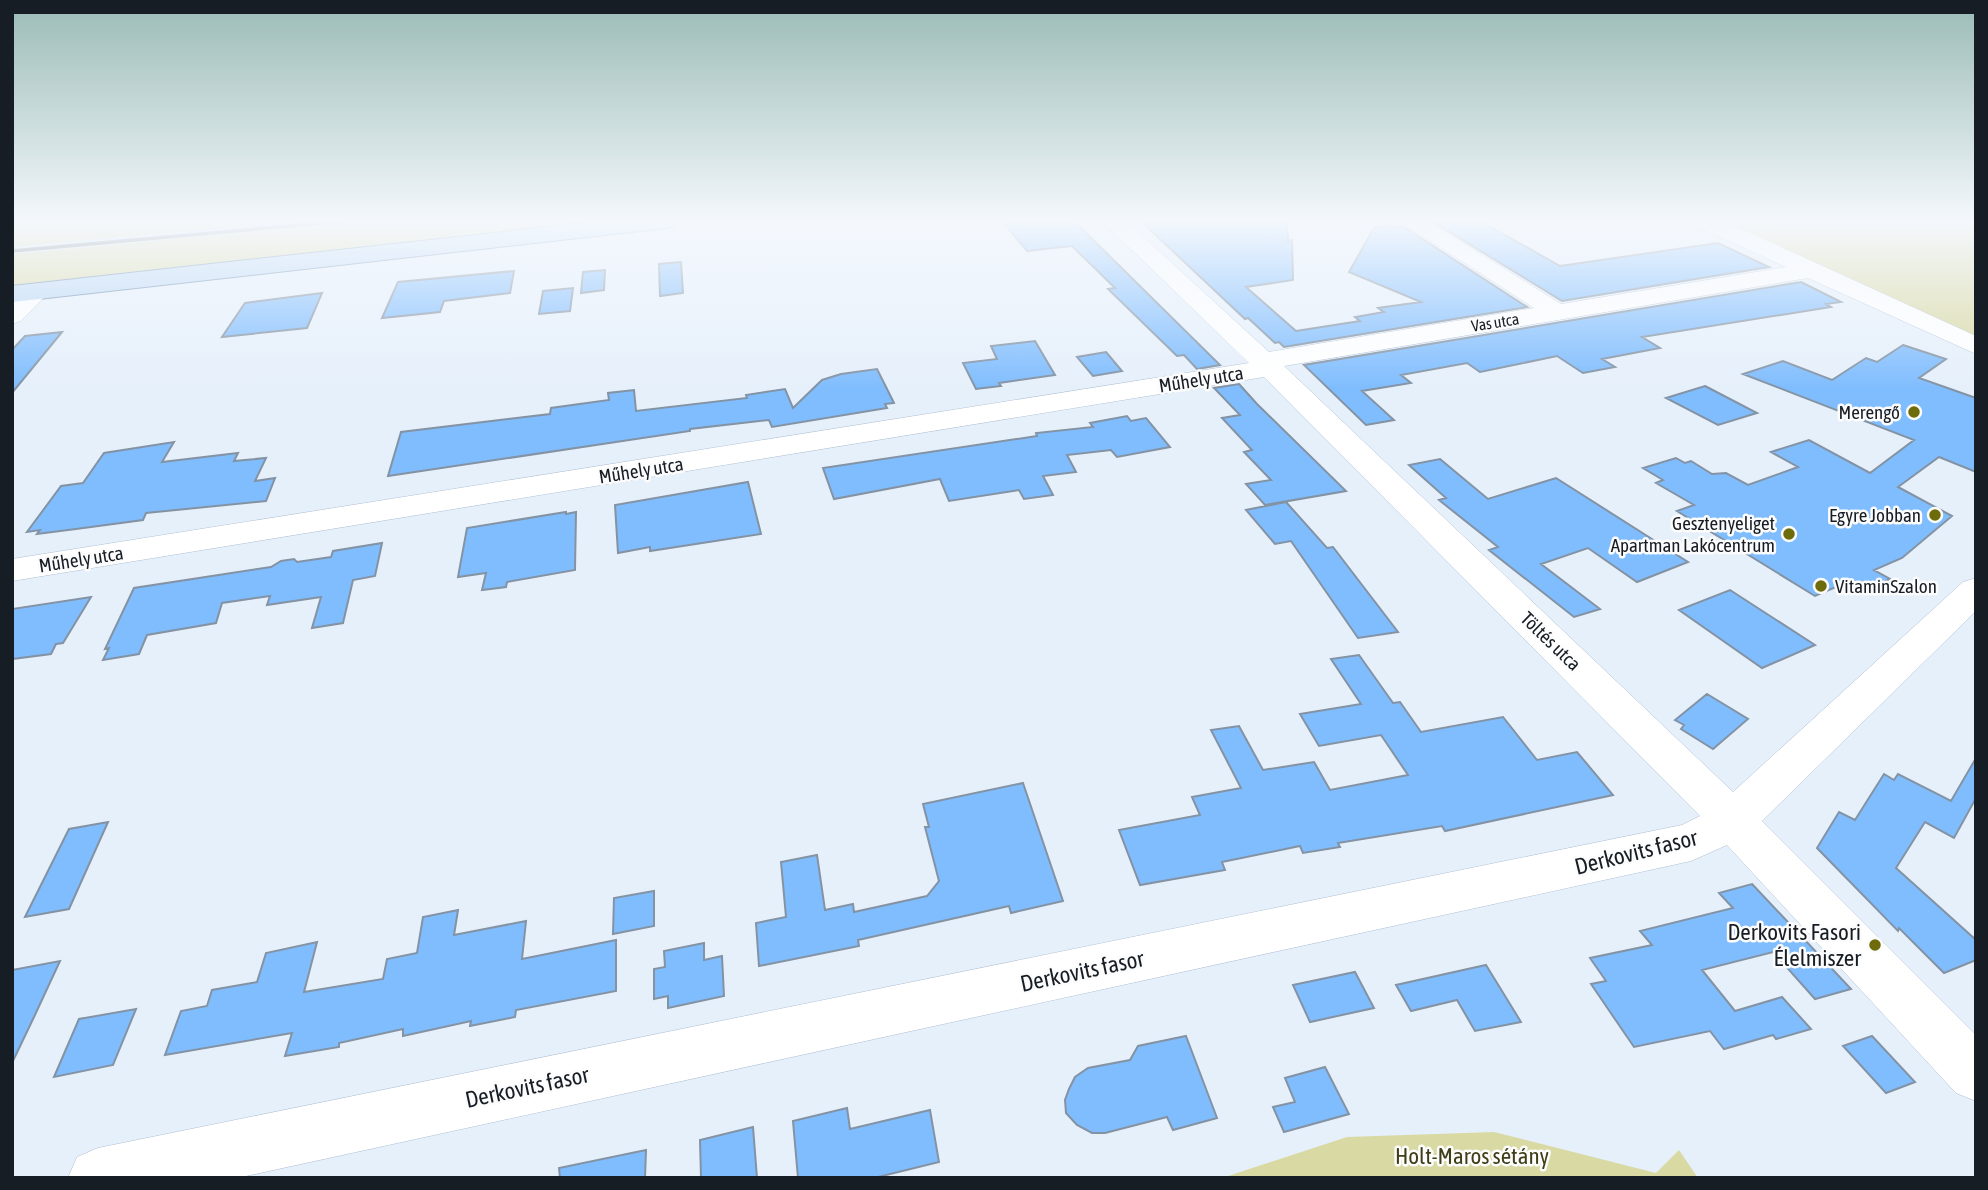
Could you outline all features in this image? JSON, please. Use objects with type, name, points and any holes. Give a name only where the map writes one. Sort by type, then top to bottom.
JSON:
[{"type":"main road","points":[[12,294],[168,277]]},
{"type":"street","name":"Töltés utca","points":[[1172,277],[1266,364],[1732,821],[1976,1074]]},
{"type":"street","points":[[1500,277],[1557,312]]},
{"type":"street","name":"Vas utca","points":[[1266,364],[1771,277]]},
{"type":"street","points":[[1825,277],[1976,346]]},
{"type":"street","points":[[12,316],[38,291]]},
{"type":"street","name":"Műhely utca","points":[[12,570],[1266,364]]},
{"type":"street","name":"Derkovits fasor","points":[[98,1178],[1691,842],[1732,821],[1976,590]]},
{"type":"green space","points":[[12,277],[125,277],[12,289]]},
{"type":"green space","points":[[1843,277],[1976,277],[1976,337]]},
{"type":"green space","name":"Holt-Maros sétány","points":[[1494,1132],[1656,1173],[1679,1150],[1698,1178],[1222,1178],[1347,1137]]},
{"type":"building","points":[[456,277],[513,277],[510,293],[444,301],[440,312],[382,318],[398,282]]},
{"type":"building","points":[[583,277],[605,277],[604,290],[581,293]]},
{"type":"building","points":[[659,277],[682,277],[683,293],[660,296]]},
{"type":"building","points":[[1103,277],[1130,277],[1220,365],[1197,369],[1184,355],[1177,356],[1108,289],[1115,288]]},
{"type":"building","points":[[1200,277],[1293,277],[1293,280],[1246,287],[1296,331],[1360,321],[1355,317],[1384,312],[1378,308],[1421,302],[1360,277],[1480,277],[1527,307],[1284,347],[1279,342],[1275,343],[1248,318],[1245,319]]},
{"type":"building","points":[[1522,277],[1711,277],[1562,301]]},
{"type":"building","points":[[1801,282],[1841,302],[1826,304],[1831,307],[1642,337],[1660,348],[1602,359],[1615,367],[1583,373],[1557,356],[1480,372],[1467,363],[1401,375],[1411,383],[1362,391],[1394,420],[1366,425],[1304,365]]},
{"type":"building","points":[[573,288],[570,311],[539,314],[543,291]]},
{"type":"building","points":[[322,293],[307,328],[222,337],[245,303]]},
{"type":"building","points":[[62,332],[12,393],[12,350],[25,336]]},
{"type":"building","points":[[1035,341],[1055,375],[976,389],[963,363],[997,359],[991,346]]},
{"type":"building","points":[[1903,345],[1946,359],[1919,378],[1976,398],[1976,472],[1939,457],[1898,487],[1952,516],[1902,558],[1874,570],[1890,579],[1859,593],[1843,584],[1815,596],[1677,511],[1694,505],[1656,483],[1663,480],[1643,468],[1676,458],[1685,463],[1691,461],[1712,474],[1726,473],[1748,485],[1798,467],[1771,452],[1809,440],[1870,473],[1914,440],[1743,374],[1783,361],[1832,380],[1866,358],[1877,362]]},
{"type":"building","points":[[1106,352],[1122,371],[1093,376],[1077,357]]},
{"type":"building","points":[[877,369],[894,403],[885,404],[887,408],[772,427],[769,420],[690,429],[388,476],[401,432],[550,414],[551,408],[609,400],[608,393],[634,390],[636,411],[747,398],[746,395],[785,389],[793,408],[822,380],[841,374]]},
{"type":"building","points":[[1239,384],[1346,491],[1265,505],[1246,484],[1271,480],[1244,452],[1252,450],[1222,418],[1240,415],[1214,388]]},
{"type":"building","points":[[1705,386],[1757,413],[1718,425],[1666,398]]},
{"type":"building","points":[[1127,416],[1131,421],[1146,418],[1170,447],[1117,457],[1111,450],[1067,455],[1076,472],[1043,476],[1053,495],[1024,499],[1019,490],[949,501],[940,479],[834,499],[823,468],[1037,436],[1036,433],[1093,427],[1090,423]]},
{"type":"building","points":[[174,442],[162,462],[238,453],[234,461],[266,458],[255,481],[275,478],[266,501],[146,513],[143,520],[37,534],[40,530],[27,532],[61,486],[83,483],[104,453]]},
{"type":"building","points":[[1440,459],[1488,499],[1556,478],[1688,562],[1637,582],[1588,548],[1541,564],[1600,609],[1574,617],[1489,550],[1498,547],[1439,500],[1446,498],[1409,465]]},
{"type":"building","points":[[748,482],[761,534],[650,551],[650,547],[618,553],[615,505]]},
{"type":"building","points":[[1286,502],[1327,548],[1333,547],[1398,632],[1358,638],[1291,541],[1275,544],[1246,510]]},
{"type":"building","points":[[576,512],[575,570],[507,582],[506,587],[482,590],[486,573],[458,577],[467,528]]},
{"type":"building","points":[[382,543],[375,576],[353,580],[343,623],[312,628],[321,597],[267,605],[270,596],[222,603],[216,623],[147,635],[139,654],[103,660],[109,648],[105,649],[134,588],[271,567],[281,561],[294,559],[297,562],[331,557],[333,551]]},
{"type":"building","points":[[1730,590],[1815,645],[1762,668],[1679,610]]},
{"type":"building","points":[[91,597],[63,643],[56,644],[51,654],[12,659],[12,609]]},
{"type":"building","points":[[1359,655],[1393,703],[1400,702],[1421,732],[1503,717],[1537,760],[1577,752],[1613,795],[1445,831],[1442,826],[1338,843],[1340,847],[1303,853],[1300,846],[1222,862],[1225,870],[1140,885],[1119,830],[1200,815],[1192,797],[1241,788],[1211,730],[1239,726],[1263,770],[1314,762],[1330,790],[1408,775],[1381,735],[1319,746],[1300,714],[1361,704],[1331,659]]},
{"type":"building","points":[[1707,694],[1748,719],[1713,749],[1681,729],[1684,725],[1675,720]]},
{"type":"building","points":[[1976,758],[1976,798],[1954,838],[1925,822],[1896,868],[1976,940],[1976,960],[1944,973],[1899,928],[1898,931],[1817,848],[1839,812],[1855,820],[1884,774],[1894,780],[1898,774],[1951,801]]},
{"type":"building","points":[[1023,783],[1063,901],[1011,913],[1009,906],[858,940],[859,946],[759,966],[756,923],[786,917],[781,862],[817,855],[825,910],[853,904],[854,912],[927,896],[939,881],[925,827],[929,827],[923,804]]},
{"type":"building","points":[[108,822],[69,909],[25,917],[69,829]]},
{"type":"building","points":[[1752,884],[1851,989],[1815,999],[1773,952],[1702,970],[1735,1011],[1782,997],[1811,1029],[1776,1039],[1773,1035],[1724,1049],[1710,1031],[1634,1047],[1591,984],[1606,981],[1590,958],[1652,945],[1640,931],[1733,908],[1719,893]]},
{"type":"building","points":[[654,891],[654,926],[613,934],[614,898]]},
{"type":"building","points":[[458,910],[454,935],[526,921],[522,959],[616,940],[616,991],[516,1010],[515,1017],[470,1026],[471,1021],[403,1036],[403,1029],[339,1043],[339,1047],[285,1056],[292,1033],[165,1055],[181,1011],[207,1006],[212,990],[257,982],[266,953],[317,942],[304,992],[383,979],[387,959],[417,953],[423,917]]},
{"type":"building","points":[[704,943],[704,960],[722,956],[724,996],[668,1008],[668,996],[654,999],[654,969],[665,967],[664,951]]},
{"type":"building","points":[[60,961],[34,1017],[12,1063],[12,970]]},
{"type":"building","points":[[1486,965],[1521,1022],[1475,1031],[1457,1000],[1411,1011],[1396,985]]},
{"type":"building","points":[[1355,972],[1374,1008],[1310,1022],[1293,985]]},
{"type":"building","points":[[136,1009],[113,1065],[54,1077],[79,1019]]},
{"type":"building","points":[[1186,1036],[1217,1118],[1173,1130],[1167,1117],[1105,1133],[1092,1133],[1077,1125],[1066,1113],[1065,1100],[1069,1089],[1075,1077],[1088,1068],[1130,1060],[1138,1046]]},
{"type":"building","points":[[1872,1036],[1915,1082],[1886,1093],[1843,1046]]},
{"type":"building","points":[[1325,1067],[1349,1114],[1284,1132],[1273,1107],[1295,1102],[1285,1078]]},
{"type":"building","points":[[847,1108],[850,1129],[930,1110],[939,1162],[874,1178],[798,1178],[793,1121]]},
{"type":"building","points":[[753,1127],[757,1178],[701,1178],[700,1140]]},
{"type":"building","points":[[646,1150],[645,1178],[560,1178],[559,1168]]},
{"type":"place","name":"Merengő","points":[[1914,412]]},
{"type":"place","name":"Egyre Jobban","points":[[1935,515]]},
{"type":"place","name":"Gesztenyeliget Apartman Lakócentrum","points":[[1789,534]]},
{"type":"place","name":"VitaminSzalon","points":[[1821,586]]},
{"type":"place","name":"Derkovits Fasori Élelmiszer","points":[[1875,945]]}]
